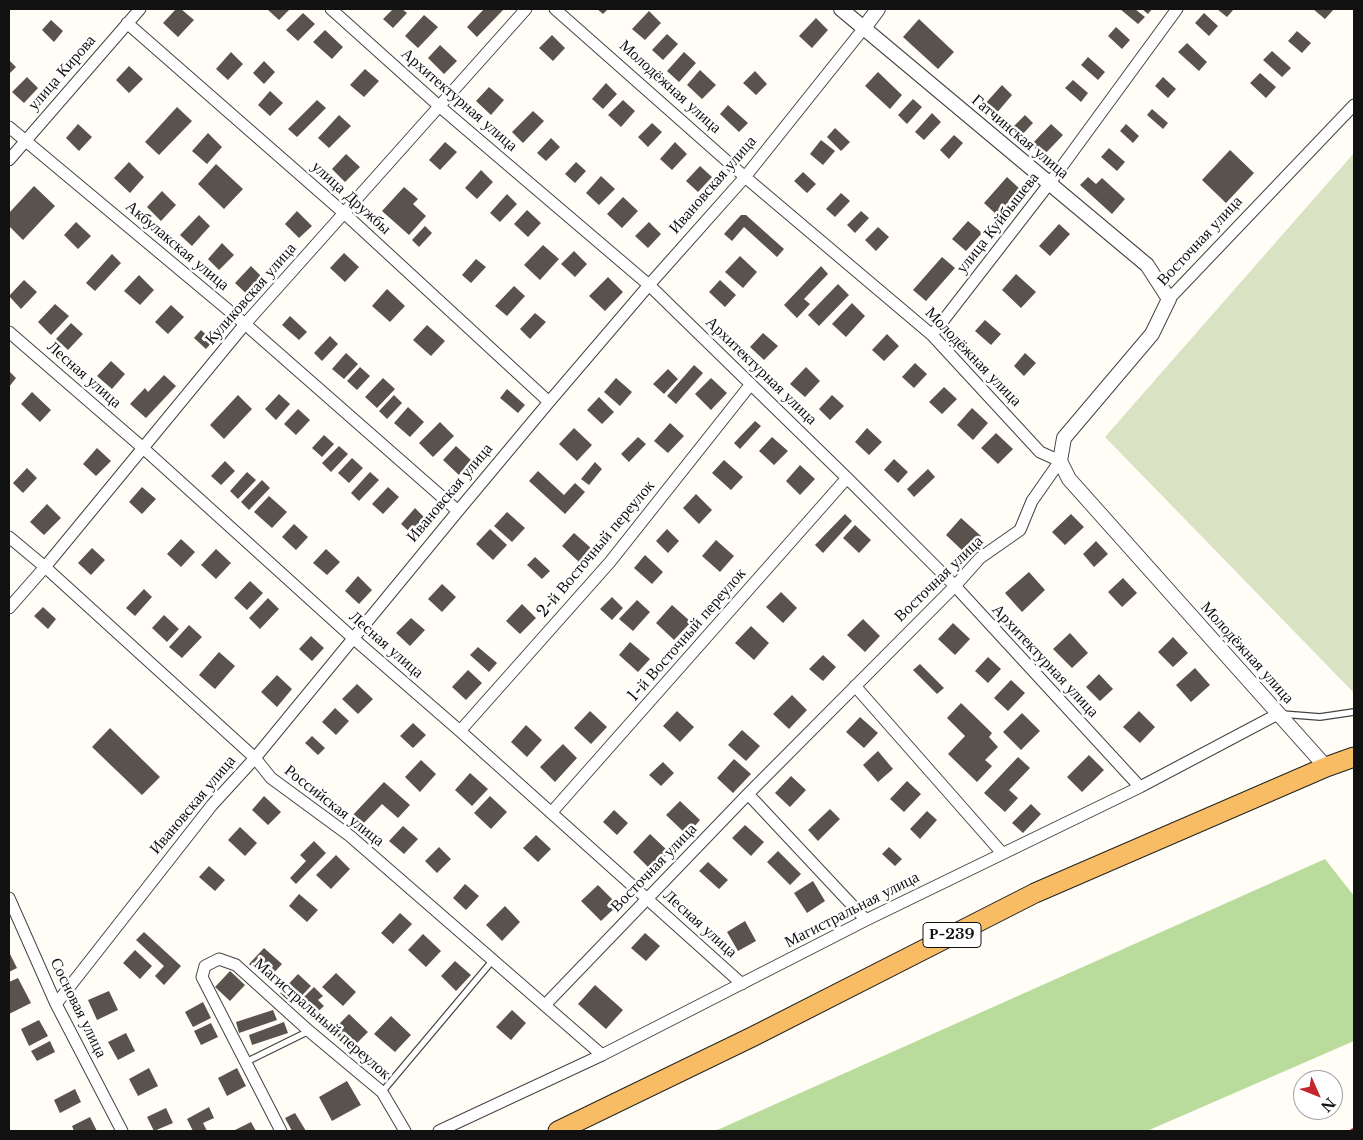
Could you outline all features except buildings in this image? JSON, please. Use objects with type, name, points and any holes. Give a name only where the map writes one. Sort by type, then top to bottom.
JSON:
[{"type":"highway","name":"Р-239","points":[[558,1131],[754,1036],[1035,893],[1326,767],[1354,757]]},
{"type":"street","name":"улица Кирова","points":[[9,160],[140,9]]},
{"type":"street","name":"Архитектурная улица","points":[[331,9],[439,106],[649,285],[955,586],[1140,787]]},
{"type":"street","name":"Куликовская улица","points":[[9,608],[245,324],[526,9]]},
{"type":"street","name":"Молодёжная улица","points":[[555,9],[745,177],[932,335],[1040,452],[1060,461],[1069,479],[1326,767]]},
{"type":"street","name":"Гатчинская улица","points":[[841,9],[1147,265],[1169,298]]},
{"type":"street","name":"Ивановская улица","points":[[56,1004],[212,805],[255,758],[549,402],[745,177],[878,9]]},
{"type":"street","name":"улица Куйбышева","points":[[932,335],[1049,184],[1177,9]]},
{"type":"street","name":"улица Дружбы","points":[[127,23],[344,213],[549,402]]},
{"type":"street","name":"Восточная улица","points":[[545,1005],[748,794],[955,586],[980,558],[1020,530],[1032,501],[1060,461],[1064,438],[1152,334],[1169,298],[1354,105]]},
{"type":"street","name":"Акбулакская улица","points":[[9,127],[245,324],[458,511]]},
{"type":"street","name":"Лесная улица","points":[[9,332],[143,448],[354,639],[649,899],[742,984]]},
{"type":"street","name":"2-й Восточный переулок","points":[[460,731],[610,562],[751,384]]},
{"type":"street","name":"1-й Восточный переулок","points":[[551,813],[847,478]]},
{"type":"street","name":"Российская улица","points":[[9,537],[45,567],[255,758],[271,778],[350,836],[602,1054]]},
{"type":"street","points":[[855,686],[1002,853]]},
{"type":"street","name":"Магистральная улица","points":[[438,1131],[602,1054],[866,920],[1140,787],[1278,714]]},
{"type":"street","points":[[748,794],[866,920]]},
{"type":"street","name":"Сосновая улица","points":[[9,898],[56,1004],[122,1131]]},
{"type":"street","name":"Магистральный переулок","points":[[281,1131],[202,977],[205,966],[219,959],[236,965],[309,1031],[382,1092],[405,1131]]},
{"type":"lane","points":[[1278,714],[1320,717],[1354,712]]},
{"type":"lane","points":[[382,1092],[492,960]]},
{"type":"lane","points":[[245,1062],[309,1031]]},
{"type":"green space","points":[[1354,153],[1354,693],[1105,437]]},
{"type":"green space","points":[[1325,859],[1354,896],[1354,1041],[1147,1131],[715,1131]]}]
